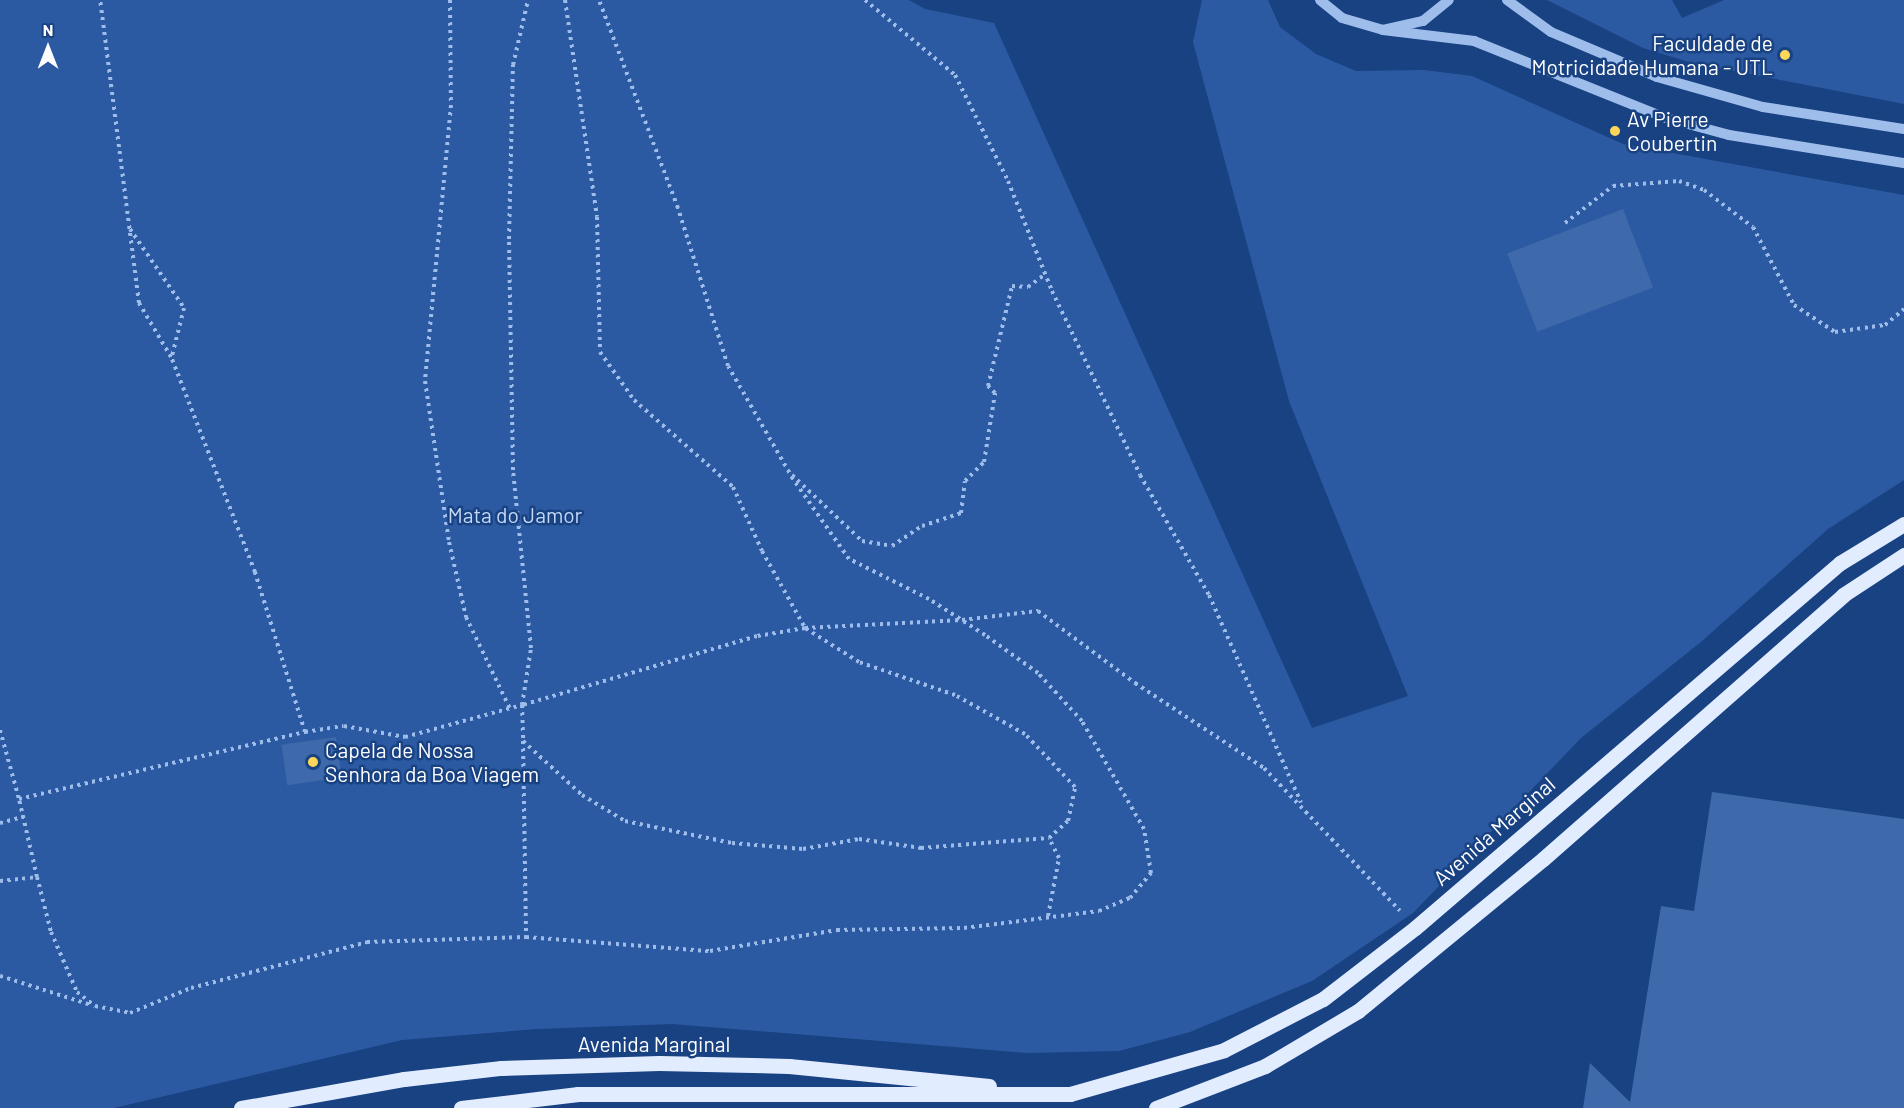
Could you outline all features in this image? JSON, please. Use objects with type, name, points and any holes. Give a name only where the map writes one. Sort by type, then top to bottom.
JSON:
[{"type":"main road","name":"Avenida Marginal","points":[[461,1108],[578,1094],[1070,1095],[1224,1050],[1323,999],[1415,928],[1526,830],[1840,563],[1904,524]]},
{"type":"main road","points":[[1156,1108],[1265,1066],[1358,1011],[1432,953],[1543,859],[1843,595],[1904,555]]},
{"type":"main road","name":"Avenida Marginal","points":[[241,1108],[415,1077],[501,1068],[659,1063],[789,1066],[1070,1095]]},
{"type":"street","points":[[1320,0],[1342,18],[1383,30],[1474,42],[1666,118],[1729,135],[1904,163]]},
{"type":"street","points":[[1383,30],[1424,21],[1449,0]]},
{"type":"street","points":[[1507,0],[1551,32],[1657,77],[1763,107],[1904,129]]},
{"type":"path","points":[[100,0],[128,226],[140,303],[171,357],[255,572],[305,732]]},
{"type":"path","points":[[450,0],[451,105],[425,381],[449,542],[466,617],[510,709]]},
{"type":"path","points":[[526,937],[522,705],[531,648],[513,470],[509,239],[513,65],[528,0]]},
{"type":"path","points":[[523,741],[582,795],[626,821],[732,843],[803,849],[859,839],[921,848],[1049,838],[1068,821],[1075,787],[1025,734],[955,695],[859,662],[805,628],[762,551],[733,488],[634,400],[600,352],[597,217],[565,0]]},
{"type":"path","points":[[0,976],[95,1006],[129,1013],[191,988],[367,942],[526,937],[710,951],[837,930],[964,928],[1100,911],[1130,898],[1151,873],[1144,829],[1082,721],[1038,673],[962,620],[929,599],[849,560],[789,471],[728,366],[678,208],[599,0]]},
{"type":"path","points":[[865,0],[955,75],[1008,181],[1045,274],[1140,475],[1209,595],[1303,806]]},
{"type":"path","points":[[1565,223],[1613,186],[1678,181],[1704,190],[1753,227],[1794,305],[1835,332],[1885,325],[1904,309]]},
{"type":"path","points":[[128,226],[184,308],[171,357]]},
{"type":"path","points":[[789,471],[862,541],[892,546],[922,526],[961,513],[965,481],[984,462],[995,393],[988,386],[1012,286],[1028,287],[1045,274]]},
{"type":"path","points":[[19,799],[305,732],[344,726],[405,736],[510,709],[757,636],[805,628],[962,620],[1038,611],[1135,683],[1264,768],[1303,806],[1415,928]]},
{"type":"path","points":[[0,730],[37,877],[65,972],[76,992],[95,1006]]},
{"type":"path","points":[[0,824],[23,817]]},
{"type":"path","points":[[1048,916],[1059,858],[1049,838]]},
{"type":"path","points":[[0,881],[37,877]]},
{"type":"green space","name":"Mata do Jamor","points":[[0,0],[909,0],[925,9],[994,23],[1312,728],[1408,696],[1289,401],[1193,42],[1202,0],[1268,0],[1280,27],[1316,54],[1356,71],[1424,70],[1472,76],[1623,144],[1904,195],[1904,480],[1828,529],[1702,641],[1581,738],[1413,913],[1312,981],[1190,1032],[1119,1051],[1027,1053],[672,1024],[537,1029],[402,1040],[114,1108],[0,1108]]},
{"type":"green space","name":"Faculdade de Motricidade Humana - UTL","points":[[1547,0],[1672,0],[1682,18],[1724,0],[1904,0],[1904,104],[1689,62],[1643,48]]},
{"type":"building","points":[[1623,209],[1653,287],[1537,332],[1507,253]]},
{"type":"building","name":"Capela de Nossa Senhora da Boa Viagem","points":[[336,737],[342,778],[287,785],[282,745]]},
{"type":"building","points":[[1712,792],[1904,819],[1904,1108],[1583,1108],[1590,1063],[1630,1102],[1661,906],[1694,911]]},
{"type":"place","name":"Faculdade de Motricidade Humana - UTL","points":[[1785,55]]},
{"type":"place","name":"Av Pierre Coubertin","points":[[1615,131]]},
{"type":"place","name":"Capela de Nossa Senhora da Boa Viagem","points":[[313,762]]}]
